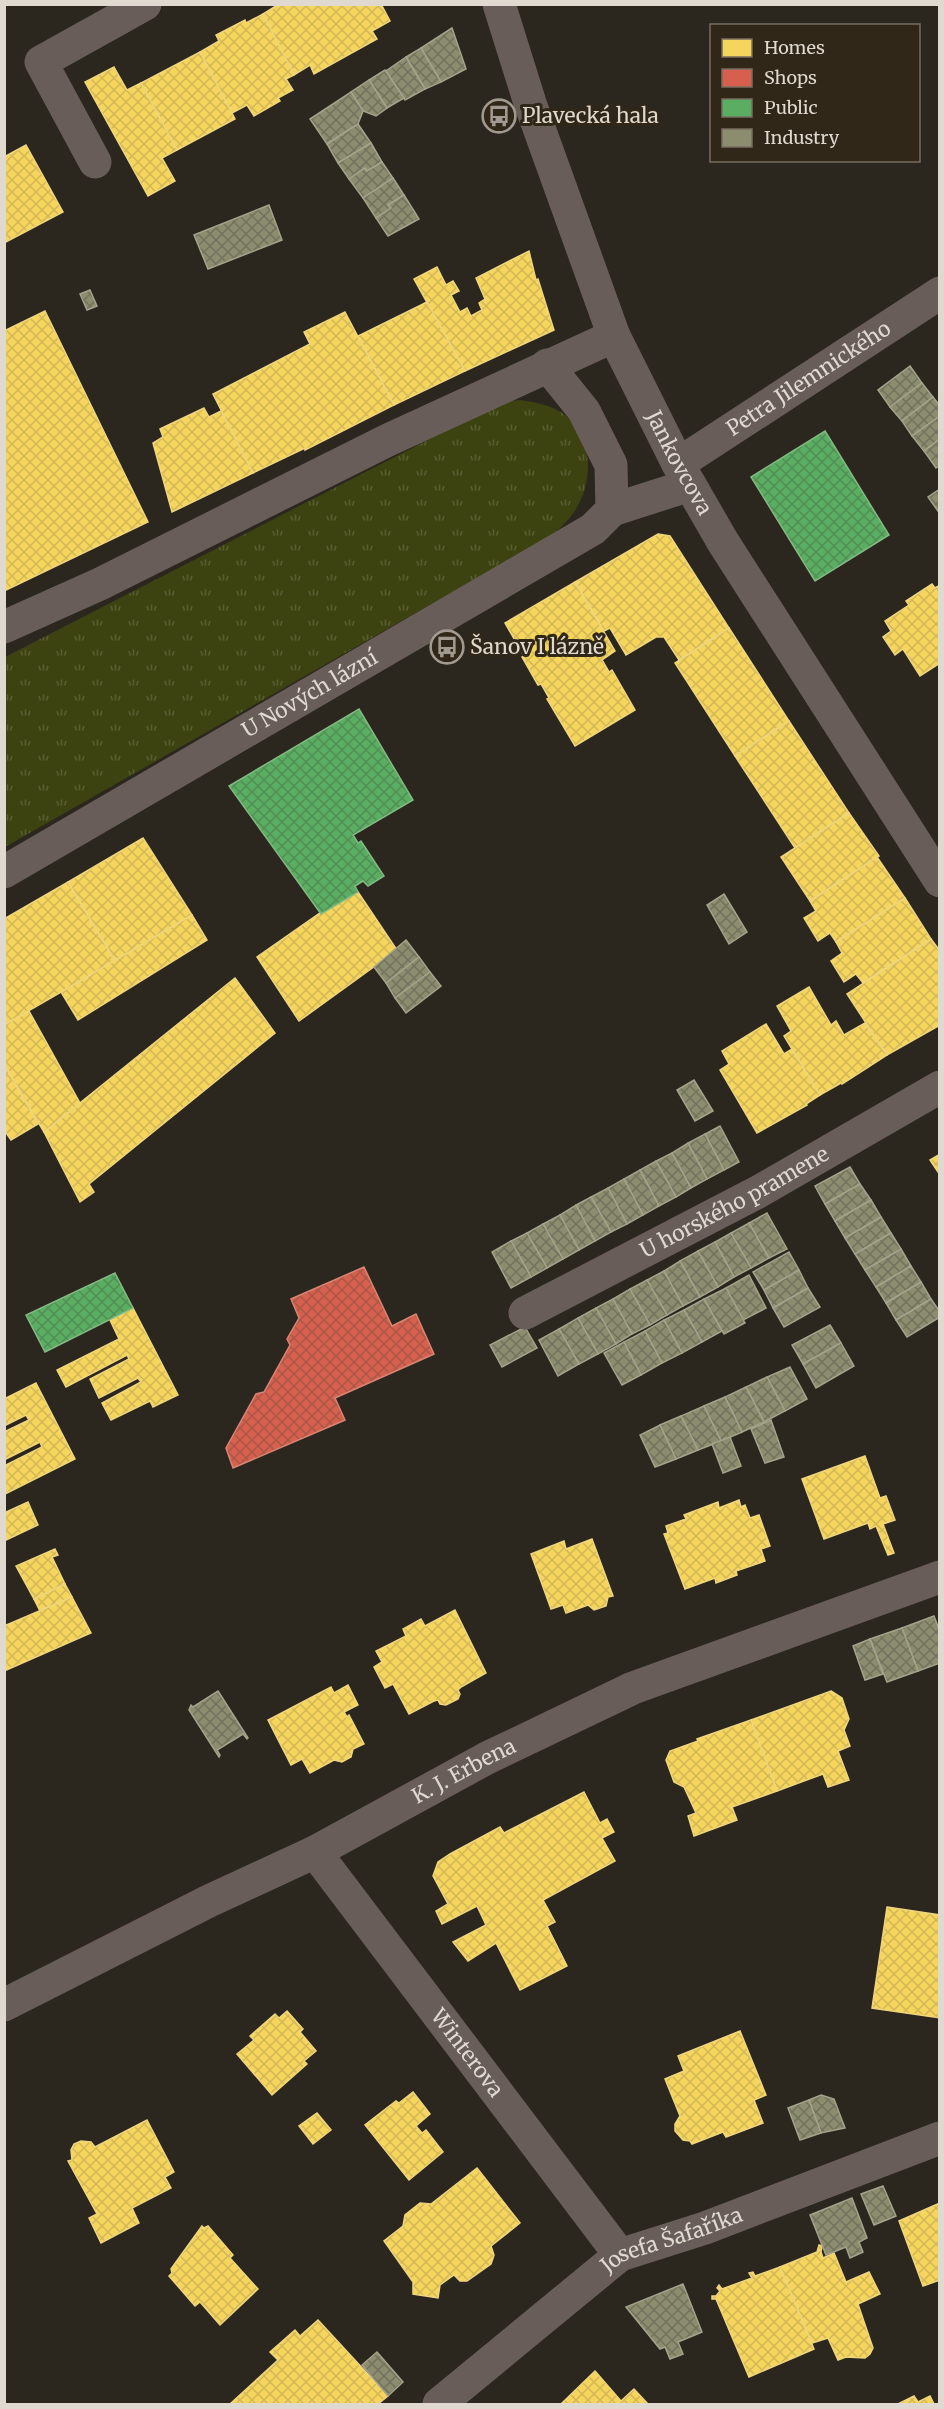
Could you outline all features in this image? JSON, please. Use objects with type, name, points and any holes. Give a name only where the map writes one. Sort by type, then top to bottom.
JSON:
[{"type":"street","points":[[95,162],[41,62],[145,4]]},
{"type":"street","name":"Jankovcova","points":[[499,4],[530,103],[614,336],[684,474],[729,552],[939,881]]},
{"type":"street","name":"Petra Jilemnického","points":[[684,474],[939,292]]},
{"type":"street","points":[[4,627],[100,584],[388,440],[614,336]]},
{"type":"street","points":[[547,365],[584,411],[611,465],[612,510]]},
{"type":"street","name":"U Nových lázní","points":[[4,872],[201,755],[470,602],[593,529],[612,510],[684,474]]},
{"type":"street","name":"U horského pramene","points":[[525,1313],[758,1192],[939,1087]]},
{"type":"street","name":"K. J. Erbena","points":[[4,2005],[209,1901],[315,1852],[487,1758],[633,1688],[939,1577]]},
{"type":"street","name":"Winterova","points":[[315,1852],[620,2255]]},
{"type":"street","name":"Josefa Šafaříka","points":[[439,2404],[620,2255],[705,2228],[939,2138]]},
{"type":"green space","points":[[518,400],[544,405],[561,412],[576,428],[583,441],[587,455],[586,485],[574,512],[559,529],[542,541],[5,847],[5,657],[496,405]]},
{"type":"building: Homes","points":[[279,4],[381,4],[390,21],[372,31],[377,39],[314,74],[310,65],[294,75],[263,14]]},
{"type":"building: Homes","points":[[263,14],[294,75],[286,79],[293,90],[278,98],[280,101],[254,116],[247,105],[232,113],[200,52],[219,41],[216,35],[245,20],[246,23]]},
{"type":"building: Homes","points":[[200,52],[235,119],[177,150],[141,83]]},
{"type":"building: Homes","points":[[114,67],[127,90],[141,83],[177,150],[162,158],[175,181],[148,196],[85,82]]},
{"type":"building: Homes","points":[[26,145],[63,212],[4,243],[4,157]]},
{"type":"building: Homes","points":[[529,251],[536,280],[538,279],[554,330],[465,371],[414,279],[437,267],[446,285],[453,281],[459,291],[451,295],[460,312],[467,308],[471,316],[482,310],[479,303],[485,299],[476,278]]},
{"type":"building: Homes","points":[[427,302],[465,371],[394,405],[358,336]]},
{"type":"building: Homes","points":[[45,311],[148,522],[4,591],[4,331]]},
{"type":"building: Homes","points":[[345,312],[394,405],[305,450],[305,448],[253,473],[213,394],[310,344],[304,332]]},
{"type":"building: Homes","points":[[204,408],[209,417],[221,411],[253,473],[172,512],[153,443],[163,437],[160,429]]},
{"type":"building: Homes","points":[[658,534],[670,536],[729,628],[679,660],[664,637],[656,637],[626,655],[610,628],[604,631],[575,582]]},
{"type":"building: Homes","points":[[575,582],[615,651],[602,660],[609,672],[612,670],[635,710],[575,746],[547,699],[549,698],[541,684],[538,685],[522,657],[524,656],[505,623]]},
{"type":"building: Homes","points":[[932,584],[935,588],[940,585],[940,663],[920,676],[903,649],[895,655],[883,637],[891,631],[885,621],[909,605],[906,601]]},
{"type":"building: Homes","points":[[729,628],[789,721],[735,756],[675,663]]},
{"type":"building: Homes","points":[[789,721],[849,813],[795,848],[735,756]]},
{"type":"building: Homes","points":[[849,813],[879,856],[810,901],[781,857]]},
{"type":"building: Homes","points":[[143,838],[192,915],[115,961],[68,882]]},
{"type":"building: Homes","points":[[877,857],[905,898],[836,942],[830,933],[818,941],[804,918],[816,911],[810,901]]},
{"type":"building: Homes","points":[[68,882],[115,961],[4,1025],[4,919]]},
{"type":"building: Homes","points":[[358,892],[397,950],[299,1021],[257,957],[320,913]]},
{"type":"building: Homes","points":[[905,898],[931,939],[863,983],[856,974],[844,982],[831,961],[842,953],[836,942]]},
{"type":"building: Homes","points":[[192,915],[207,940],[78,1020],[61,992]]},
{"type":"building: Homes","points":[[931,939],[940,951],[940,1025],[887,1055],[847,994]]},
{"type":"building: Homes","points":[[235,978],[275,1033],[89,1184],[94,1192],[80,1202],[44,1132]]},
{"type":"building: Homes","points":[[809,987],[831,1025],[836,1021],[844,1035],[865,1023],[887,1055],[842,1084],[820,1095],[784,1036],[791,1031],[777,1006]]},
{"type":"building: Homes","points":[[29,1011],[80,1103],[44,1132],[4,1064],[4,1025]]},
{"type":"building: Homes","points":[[766,1024],[784,1054],[792,1049],[820,1095],[807,1105],[757,1133],[720,1070],[729,1064],[722,1051]]},
{"type":"building: Homes","points":[[4,1064],[38,1124],[11,1140],[4,1130]]},
{"type":"building: Homes","points":[[940,1154],[940,1175],[930,1160]]},
{"type":"building: Homes","points":[[133,1308],[178,1395],[153,1407],[150,1401],[111,1420],[102,1403],[141,1382],[138,1378],[99,1398],[90,1379],[129,1359],[127,1355],[66,1387],[57,1370],[119,1339],[110,1320]]},
{"type":"building: Homes","points":[[36,1383],[75,1459],[5,1494],[4,1466],[42,1447],[40,1442],[4,1460],[4,1432],[29,1420],[26,1415],[4,1426],[4,1399]]},
{"type":"building: Homes","points":[[865,1456],[880,1498],[886,1496],[895,1520],[883,1524],[894,1553],[888,1555],[876,1526],[870,1529],[868,1523],[824,1539],[802,1479]]},
{"type":"building: Homes","points":[[739,1500],[741,1507],[745,1505],[750,1518],[759,1515],[770,1546],[761,1549],[765,1561],[736,1571],[737,1575],[716,1583],[715,1578],[685,1589],[664,1534],[668,1533],[666,1526],[686,1519],[684,1515],[718,1502],[719,1508]]},
{"type":"building: Homes","points":[[28,1502],[38,1525],[4,1541],[4,1513]]},
{"type":"building: Homes","points":[[592,1539],[613,1596],[608,1597],[606,1606],[594,1610],[588,1605],[566,1613],[563,1605],[551,1609],[531,1554],[564,1541],[566,1549]]},
{"type":"building: Homes","points":[[55,1549],[58,1555],[52,1557],[65,1584],[34,1599],[16,1566]]},
{"type":"building: Homes","points":[[65,1584],[72,1597],[40,1611],[34,1599]]},
{"type":"building: Homes","points":[[72,1597],[91,1633],[4,1671],[4,1626]]},
{"type":"building: Homes","points":[[455,1610],[486,1673],[461,1687],[458,1690],[460,1694],[458,1699],[446,1705],[440,1704],[438,1700],[434,1701],[409,1714],[393,1684],[385,1688],[374,1667],[382,1662],[376,1651],[406,1636],[403,1629],[421,1619],[425,1626]]},
{"type":"building: Homes","points":[[348,1685],[358,1705],[344,1712],[347,1717],[349,1715],[364,1744],[353,1749],[351,1757],[342,1762],[334,1760],[310,1773],[302,1759],[291,1765],[268,1720],[331,1687],[334,1693]]},
{"type":"building: Homes","points":[[831,1691],[842,1698],[849,1719],[844,1730],[850,1746],[838,1751],[849,1780],[828,1787],[823,1774],[777,1791],[751,1720]]},
{"type":"building: Homes","points":[[751,1720],[777,1791],[732,1807],[737,1820],[694,1836],[688,1816],[696,1813],[684,1787],[674,1782],[666,1760],[670,1751]]},
{"type":"building: Homes","points":[[584,1792],[600,1823],[607,1819],[614,1832],[602,1838],[615,1861],[543,1900],[555,1922],[547,1926],[567,1966],[520,1990],[496,1943],[468,1961],[453,1942],[486,1925],[477,1906],[442,1924],[436,1911],[448,1904],[433,1876],[438,1862],[450,1854],[500,1827],[504,1833]]},
{"type":"building: Homes","points":[[887,1907],[940,1915],[940,2018],[872,2008]]},
{"type":"building: Homes","points":[[287,2011],[303,2029],[300,2032],[316,2051],[304,2061],[307,2064],[272,2095],[237,2054],[254,2040],[250,2036],[275,2014],[279,2018]]},
{"type":"building: Homes","points":[[740,2031],[766,2095],[754,2100],[763,2123],[726,2137],[723,2132],[692,2144],[690,2141],[683,2140],[675,2131],[675,2124],[680,2116],[665,2079],[684,2071],[678,2056]]},
{"type":"building: Homes","points":[[413,2092],[430,2114],[416,2126],[422,2133],[426,2130],[443,2152],[409,2180],[365,2125],[396,2101],[399,2103]]},
{"type":"building: Homes","points":[[317,2113],[331,2130],[313,2144],[299,2126]]},
{"type":"building: Homes","points":[[147,2120],[174,2172],[165,2177],[171,2188],[132,2208],[139,2223],[101,2243],[89,2218],[97,2214],[68,2161],[72,2160],[71,2150],[74,2144],[81,2141],[91,2142],[95,2147]]},
{"type":"building: Homes","points":[[477,2168],[520,2223],[491,2246],[494,2255],[491,2264],[467,2281],[460,2281],[454,2275],[440,2285],[438,2298],[413,2294],[413,2282],[384,2241],[403,2226],[405,2215],[420,2203],[431,2204]]},
{"type":"building: Homes","points":[[940,2203],[940,2280],[923,2286],[899,2221]]},
{"type":"building: Homes","points":[[202,2226],[204,2228],[208,2226],[233,2255],[230,2258],[258,2289],[220,2325],[200,2302],[195,2306],[169,2276],[172,2273],[171,2269]]},
{"type":"building: Homes","points":[[819,2245],[822,2246],[823,2258],[834,2253],[846,2282],[869,2272],[880,2294],[858,2304],[873,2348],[865,2358],[846,2357],[838,2360],[828,2338],[812,2343],[780,2267],[817,2252]]},
{"type":"building: Homes","points":[[780,2267],[814,2349],[749,2377],[716,2299],[712,2299],[712,2296],[716,2296],[720,2291],[717,2288],[719,2285],[722,2289],[752,2278],[749,2273],[753,2272],[755,2276]]},
{"type":"building: Homes","points":[[318,2320],[388,2396],[378,2404],[230,2404],[278,2360],[270,2352],[295,2330],[300,2336]]},
{"type":"building: Homes","points":[[595,2371],[621,2401],[634,2389],[648,2404],[561,2404]]},
{"type":"building: Homes","points":[[914,2396],[918,2402],[930,2396],[934,2404],[898,2404]]},
{"type":"building: Shops","points":[[364,1267],[392,1326],[416,1314],[434,1354],[335,1398],[345,1420],[233,1468],[226,1448],[256,1394],[264,1392],[290,1345],[287,1339],[299,1318],[291,1299]]},
{"type":"building: Public","points":[[825,431],[889,535],[815,581],[751,477]]},
{"type":"building: Public","points":[[359,709],[413,800],[353,835],[358,843],[361,841],[384,876],[368,886],[363,881],[355,886],[358,892],[321,914],[229,786]]},
{"type":"building: Public","points":[[115,1273],[133,1308],[45,1352],[26,1315]]},
{"type":"building: Industry","points":[[452,28],[466,69],[441,82],[421,48]]},
{"type":"building: Industry","points":[[421,48],[441,82],[425,89],[406,57]]},
{"type":"building: Industry","points":[[406,57],[425,89],[405,100],[386,71]]},
{"type":"building: Industry","points":[[385,70],[404,98],[387,108],[369,80]]},
{"type":"building: Industry","points":[[369,80],[387,108],[376,116],[363,111],[351,92]]},
{"type":"building: Industry","points":[[351,92],[363,111],[358,124],[327,144],[310,119]]},
{"type":"building: Industry","points":[[358,124],[371,143],[338,163],[327,144]]},
{"type":"building: Industry","points":[[371,143],[382,162],[367,171],[365,168],[349,179],[338,163]]},
{"type":"building: Industry","points":[[382,162],[393,178],[363,198],[349,179],[365,168],[367,171]]},
{"type":"building: Industry","points":[[393,178],[404,195],[388,205],[391,208],[376,218],[363,198]]},
{"type":"building: Industry","points":[[404,195],[419,219],[388,236],[376,218],[391,208],[388,205]]},
{"type":"building: Industry","points":[[269,205],[282,240],[208,269],[194,235]]},
{"type":"building: Industry","points":[[90,290],[97,306],[87,310],[80,294]]},
{"type":"building: Industry","points":[[910,366],[922,383],[890,407],[878,390]]},
{"type":"building: Industry","points":[[922,383],[933,397],[902,421],[890,407]]},
{"type":"building: Industry","points":[[933,397],[940,406],[940,416],[912,436],[902,421]]},
{"type":"building: Industry","points":[[940,416],[940,439],[924,451],[912,436]]},
{"type":"building: Industry","points":[[940,439],[940,465],[936,468],[924,451]]},
{"type":"building: Industry","points":[[940,489],[940,514],[928,497]]},
{"type":"building: Industry","points":[[724,894],[747,932],[729,944],[707,905]]},
{"type":"building: Industry","points":[[406,940],[419,957],[386,983],[374,967]]},
{"type":"building: Industry","points":[[419,957],[430,972],[395,998],[386,983]]},
{"type":"building: Industry","points":[[430,972],[441,986],[406,1013],[395,998]]},
{"type":"building: Industry","points":[[694,1080],[713,1111],[695,1121],[677,1090]]},
{"type":"building: Industry","points":[[720,1126],[739,1162],[724,1170],[705,1134]]},
{"type":"building: Industry","points":[[705,1134],[724,1170],[707,1179],[688,1143]]},
{"type":"building: Industry","points":[[688,1143],[707,1179],[691,1188],[672,1153]]},
{"type":"building: Industry","points":[[672,1153],[691,1188],[676,1197],[656,1161]]},
{"type":"building: Industry","points":[[656,1161],[676,1197],[659,1206],[640,1170]]},
{"type":"building: Industry","points":[[850,1167],[860,1184],[825,1204],[815,1186]]},
{"type":"building: Industry","points":[[640,1170],[659,1206],[643,1215],[624,1179]]},
{"type":"building: Industry","points":[[624,1179],[643,1215],[627,1224],[608,1188]]},
{"type":"building: Industry","points":[[860,1184],[871,1200],[835,1221],[825,1204]]},
{"type":"building: Industry","points":[[608,1188],[627,1224],[611,1232],[591,1197]]},
{"type":"building: Industry","points":[[591,1197],[611,1232],[595,1241],[576,1205]]},
{"type":"building: Industry","points":[[871,1200],[881,1217],[845,1238],[835,1221]]},
{"type":"building: Industry","points":[[576,1205],[595,1241],[579,1250],[560,1215]]},
{"type":"building: Industry","points":[[767,1213],[787,1249],[769,1258],[749,1223]]},
{"type":"building: Industry","points":[[560,1215],[579,1250],[563,1259],[543,1224]]},
{"type":"building: Industry","points":[[881,1217],[891,1233],[855,1254],[845,1238]]},
{"type":"building: Industry","points":[[749,1223],[769,1258],[751,1268],[731,1233]]},
{"type":"building: Industry","points":[[543,1224],[563,1259],[547,1268],[527,1233]]},
{"type":"building: Industry","points":[[527,1233],[547,1268],[531,1277],[511,1241]]},
{"type":"building: Industry","points":[[731,1233],[751,1268],[734,1277],[715,1242]]},
{"type":"building: Industry","points":[[891,1233],[901,1249],[865,1270],[855,1254]]},
{"type":"building: Industry","points":[[511,1241],[531,1277],[511,1288],[492,1252]]},
{"type":"building: Industry","points":[[715,1242],[734,1277],[718,1287],[698,1251]]},
{"type":"building: Industry","points":[[901,1249],[911,1266],[876,1287],[865,1270]]},
{"type":"building: Industry","points":[[698,1251],[718,1287],[700,1297],[680,1261]]},
{"type":"building: Industry","points":[[789,1252],[799,1270],[764,1290],[753,1272]]},
{"type":"building: Industry","points":[[680,1261],[700,1297],[683,1306],[664,1271]]},
{"type":"building: Industry","points":[[911,1266],[921,1282],[886,1303],[876,1287]]},
{"type":"building: Industry","points":[[799,1270],[808,1288],[773,1308],[764,1290]]},
{"type":"building: Industry","points":[[664,1271],[683,1306],[667,1315],[647,1280]]},
{"type":"building: Industry","points":[[749,1275],[766,1308],[743,1320],[726,1288]]},
{"type":"building: Industry","points":[[647,1280],[667,1315],[650,1325],[630,1289]]},
{"type":"building: Industry","points":[[921,1282],[931,1299],[896,1320],[886,1303]]},
{"type":"building: Industry","points":[[726,1288],[745,1323],[724,1334],[704,1299]]},
{"type":"building: Industry","points":[[808,1288],[820,1307],[784,1327],[773,1308]]},
{"type":"building: Industry","points":[[630,1289],[650,1325],[632,1334],[613,1299]]},
{"type":"building: Industry","points":[[613,1299],[632,1334],[616,1344],[596,1308]]},
{"type":"building: Industry","points":[[704,1299],[722,1331],[702,1342],[684,1310]]},
{"type":"building: Industry","points":[[931,1299],[940,1312],[940,1317],[907,1337],[896,1320]]},
{"type":"building: Industry","points":[[596,1308],[616,1344],[598,1354],[578,1318]]},
{"type":"building: Industry","points":[[684,1310],[702,1342],[682,1353],[664,1320]]},
{"type":"building: Industry","points":[[578,1318],[598,1354],[579,1364],[559,1329]]},
{"type":"building: Industry","points":[[664,1320],[682,1353],[662,1363],[645,1331]]},
{"type":"building: Industry","points":[[830,1325],[841,1343],[803,1364],[792,1345]]},
{"type":"building: Industry","points":[[525,1327],[537,1348],[502,1367],[490,1345]]},
{"type":"building: Industry","points":[[559,1329],[579,1364],[558,1376],[539,1340]]},
{"type":"building: Industry","points":[[645,1331],[662,1363],[641,1375],[624,1342]]},
{"type":"building: Industry","points":[[624,1342],[641,1375],[622,1385],[604,1353]]},
{"type":"building: Industry","points":[[841,1343],[854,1366],[816,1388],[803,1364]]},
{"type":"building: Industry","points":[[790,1367],[807,1399],[785,1411],[767,1377]]},
{"type":"building: Industry","points":[[767,1377],[785,1411],[764,1422],[746,1387]]},
{"type":"building: Industry","points":[[746,1387],[764,1422],[742,1432],[725,1397]]},
{"type":"building: Industry","points":[[725,1397],[742,1432],[721,1441],[704,1406]]},
{"type":"building: Industry","points":[[704,1406],[721,1441],[698,1450],[681,1416]]},
{"type":"building: Industry","points":[[681,1416],[698,1450],[676,1459],[660,1425]]},
{"type":"building: Industry","points":[[771,1420],[784,1457],[765,1463],[751,1429]]},
{"type":"building: Industry","points":[[660,1425],[676,1459],[655,1467],[640,1435]]},
{"type":"building: Industry","points":[[730,1437],[741,1466],[723,1473],[712,1444]]},
{"type":"building: Industry","points":[[934,1616],[940,1632],[940,1663],[918,1671],[902,1628]]},
{"type":"building: Industry","points":[[902,1628],[918,1671],[887,1682],[870,1639]]},
{"type":"building: Industry","points":[[870,1639],[883,1674],[865,1680],[853,1646]]},
{"type":"building: Industry","points":[[218,1691],[248,1738],[243,1734],[217,1750],[219,1757],[189,1710],[191,1705],[193,1707]]},
{"type":"building: Industry","points":[[821,2095],[834,2099],[845,2128],[821,2133],[809,2100]]},
{"type":"building: Industry","points":[[809,2100],[821,2133],[800,2140],[788,2108]]},
{"type":"building: Industry","points":[[883,2186],[896,2216],[874,2225],[861,2194]]},
{"type":"building: Industry","points":[[852,2198],[867,2238],[859,2242],[863,2252],[850,2258],[846,2247],[826,2255],[810,2215]]},
{"type":"building: Industry","points":[[683,2284],[702,2332],[678,2342],[683,2354],[670,2359],[665,2347],[660,2349],[626,2307]]},
{"type":"building: Industry","points":[[377,2352],[403,2382],[388,2396],[362,2365]]},
{"type":"place","name":"Plavecká hala","points":[[499,116]]},
{"type":"place","name":"Šanov I lázně","points":[[447,647]]}]
